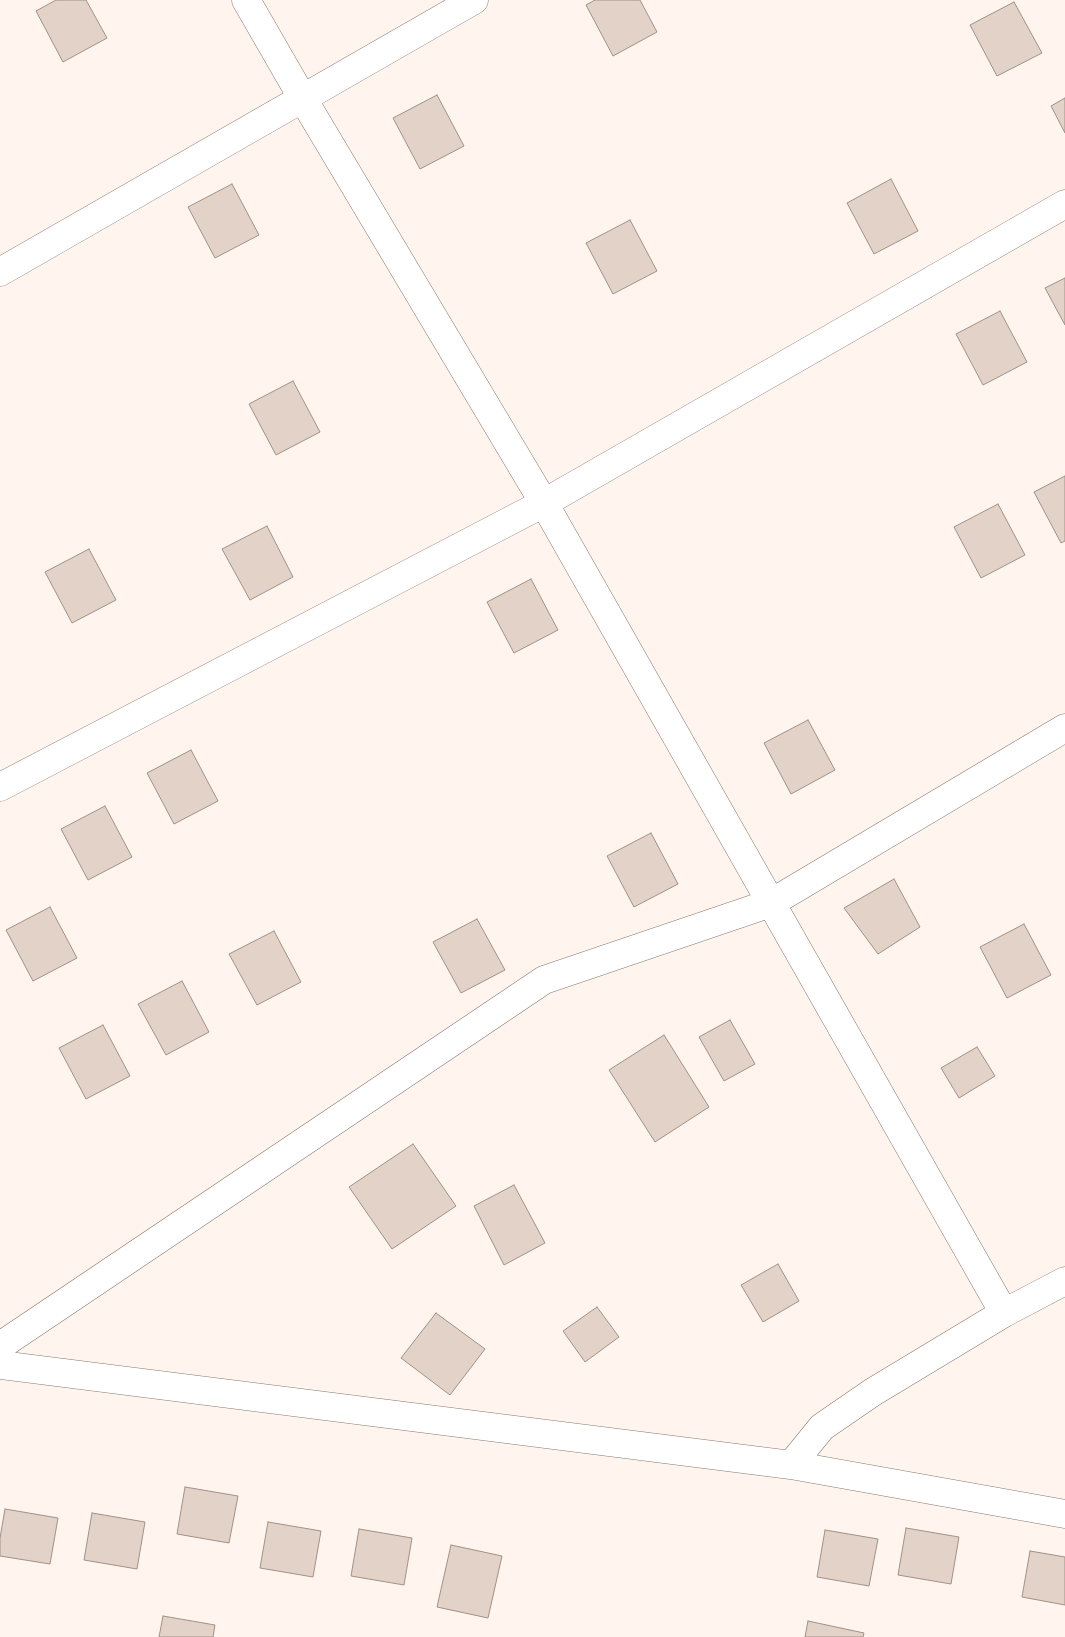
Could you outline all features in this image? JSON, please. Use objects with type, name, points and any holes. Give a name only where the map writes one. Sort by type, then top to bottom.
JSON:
[{"type":"street","points":[[246,0],[302,99],[544,503],[1004,1313]]},
{"type":"street","points":[[0,272],[474,0]]},
{"type":"street","points":[[0,787],[544,503],[1065,204]]},
{"type":"street","points":[[0,1346],[544,980],[771,903],[1065,728]]},
{"type":"street","points":[[791,1465],[822,1427],[873,1392],[1004,1313],[1065,1281]]},
{"type":"street","points":[[0,1365],[791,1465],[1065,1514]]},
{"type":"building","points":[[56,0],[86,0],[107,38],[63,62],[36,11]]},
{"type":"building","points":[[595,0],[640,0],[657,32],[613,56],[586,5]]},
{"type":"building","points":[[1014,2],[1042,53],[997,76],[970,25]]},
{"type":"building","points":[[437,95],[464,146],[420,169],[393,118]]},
{"type":"building","points":[[1065,98],[1065,133],[1051,106]]},
{"type":"building","points":[[891,179],[918,231],[874,254],[847,203]]},
{"type":"building","points":[[232,184],[259,235],[215,258],[188,207]]},
{"type":"building","points":[[630,220],[657,271],[613,294],[586,243]]},
{"type":"building","points":[[1065,278],[1065,325],[1045,288]]},
{"type":"building","points":[[1000,311],[1027,362],[983,385],[956,334]]},
{"type":"building","points":[[293,381],[320,432],[276,455],[249,404]]},
{"type":"building","points":[[1065,476],[1065,541],[1061,543],[1034,492]]},
{"type":"building","points":[[998,504],[1025,555],[981,578],[954,527]]},
{"type":"building","points":[[267,526],[293,577],[250,600],[222,549]]},
{"type":"building","points":[[89,549],[116,600],[72,623],[45,572]]},
{"type":"building","points":[[531,579],[558,630],[514,653],[487,602]]},
{"type":"building","points":[[808,720],[835,770],[791,794],[764,743]]},
{"type":"building","points":[[191,750],[218,801],[174,824],[147,773]]},
{"type":"building","points":[[105,806],[132,857],[88,880],[61,829]]},
{"type":"building","points":[[651,833],[678,884],[634,907],[607,856]]},
{"type":"building","points":[[894,879],[920,927],[878,954],[844,908]]},
{"type":"building","points":[[50,907],[77,958],[33,981],[6,930]]},
{"type":"building","points":[[477,919],[505,970],[461,993],[433,942]]},
{"type":"building","points":[[1024,924],[1051,975],[1007,998],[980,947]]},
{"type":"building","points":[[274,931],[301,982],[257,1005],[229,954]]},
{"type":"building","points":[[182,981],[209,1032],[166,1055],[138,1004]]},
{"type":"building","points":[[730,1020],[755,1064],[724,1081],[699,1037]]},
{"type":"building","points":[[103,1025],[130,1076],[86,1099],[59,1048]]},
{"type":"building","points":[[664,1035],[709,1107],[655,1142],[609,1070]]},
{"type":"building","points":[[977,1047],[995,1076],[959,1098],[941,1068]]},
{"type":"building","points":[[413,1144],[456,1206],[392,1249],[349,1187]]},
{"type":"building","points":[[514,1185],[545,1243],[504,1265],[474,1206]]},
{"type":"building","points":[[778,1264],[799,1301],[763,1322],[741,1285]]},
{"type":"building","points":[[597,1307],[619,1337],[585,1362],[563,1331]]},
{"type":"building","points":[[436,1313],[485,1349],[450,1395],[401,1358]]},
{"type":"building","points":[[185,1487],[238,1496],[229,1543],[177,1534]]},
{"type":"building","points":[[5,1509],[58,1518],[50,1564],[0,1556],[0,1538]]},
{"type":"building","points":[[92,1513],[145,1522],[137,1569],[84,1560]]},
{"type":"building","points":[[268,1522],[321,1531],[313,1577],[260,1568]]},
{"type":"building","points":[[906,1528],[959,1537],[951,1584],[898,1575]]},
{"type":"building","points":[[359,1529],[412,1538],[404,1585],[351,1576]]},
{"type":"building","points":[[825,1530],[878,1539],[869,1586],[817,1577]]},
{"type":"building","points":[[451,1545],[502,1556],[488,1618],[437,1607]]},
{"type":"building","points":[[1030,1551],[1065,1557],[1065,1605],[1022,1597]]},
{"type":"building","points":[[163,1616],[215,1625],[213,1637],[159,1637]]},
{"type":"building","points":[[808,1621],[864,1633],[863,1637],[805,1637]]}]
